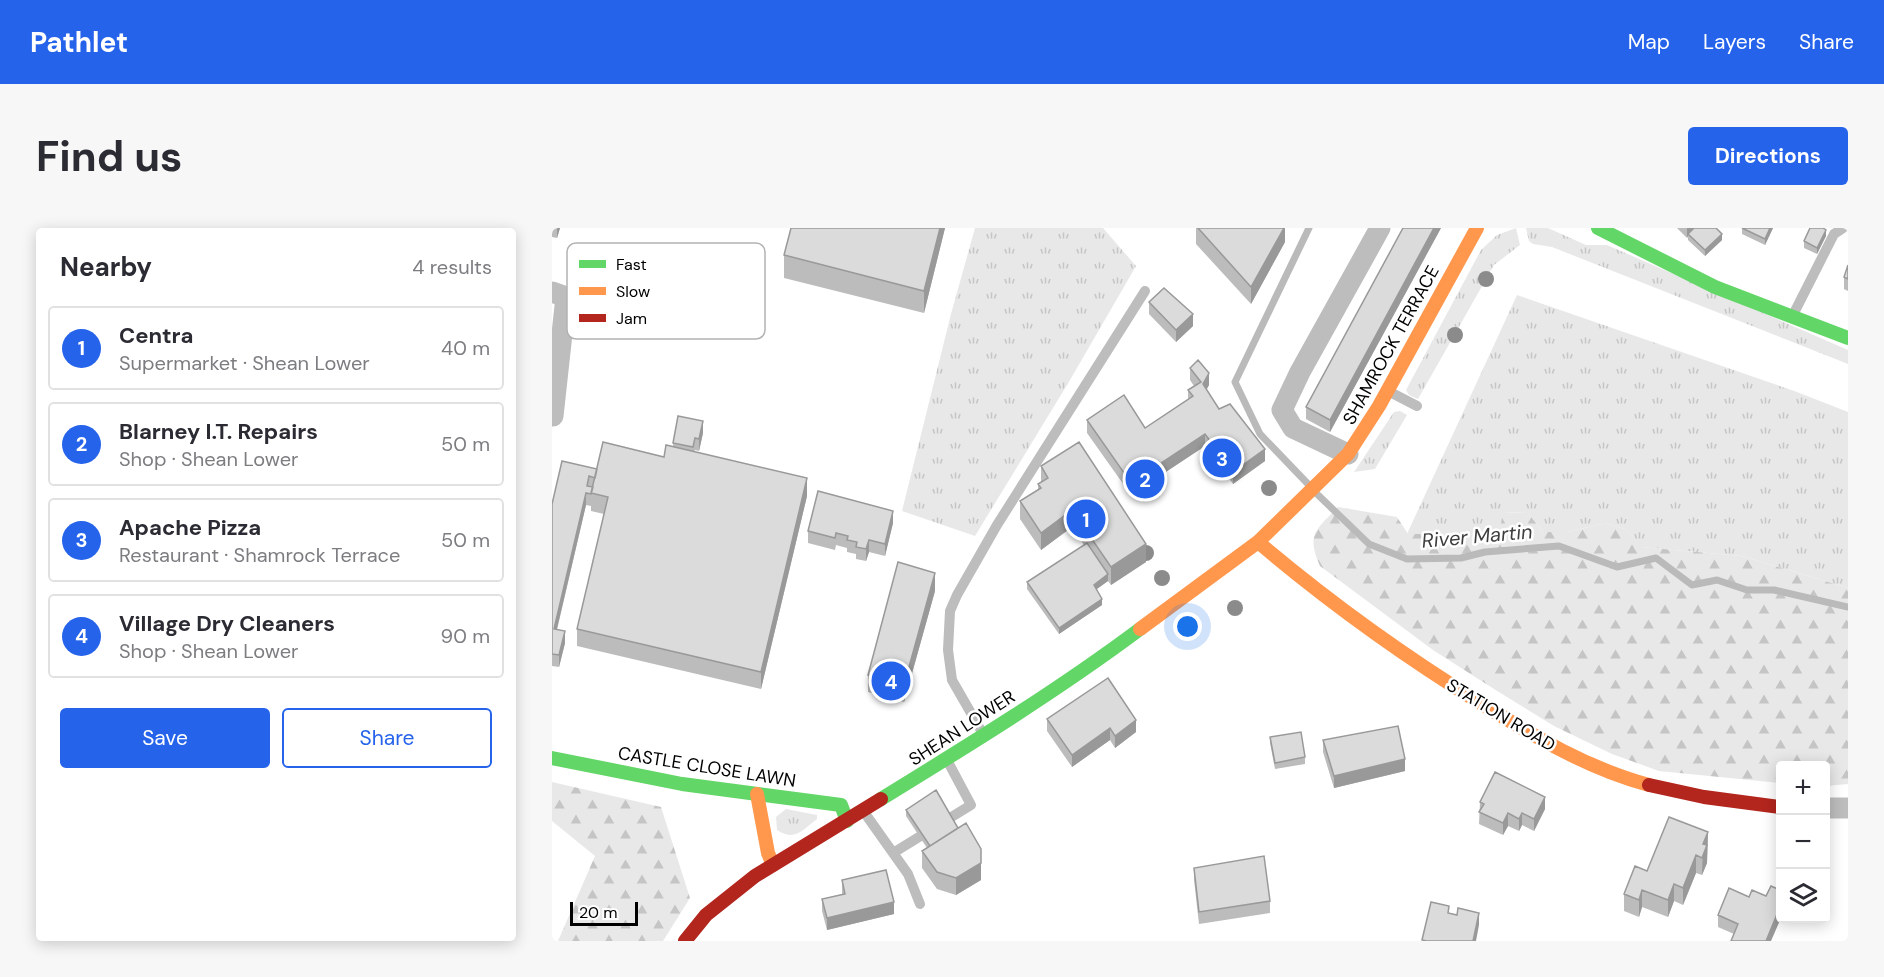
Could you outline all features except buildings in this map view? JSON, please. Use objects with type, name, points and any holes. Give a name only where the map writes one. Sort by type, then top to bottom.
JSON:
[{"type":"street","points":[[1348,454],[1293,428],[1282,410],[1300,372],[1380,228]]},
{"type":"street","points":[[1475,231],[1488,228]]},
{"type":"street","name":"SHAMROCK TERRACE","points":[[1258,542],[1348,454],[1388,391],[1475,231]]},
{"type":"street","points":[[1615,232],[1680,271],[1735,297],[1848,338]]},
{"type":"street","points":[[552,292],[566,297],[552,418]]},
{"type":"street","name":"SHEAN LOWER","points":[[685,941],[706,915],[755,876],[947,760],[1089,667],[1258,542]]},
{"type":"street","name":"STATION ROAD","points":[[1258,542],[1305,583],[1440,678],[1558,750],[1628,779],[1711,799],[1776,807]]},
{"type":"street","name":"CASTLE CLOSE LAWN","points":[[552,758],[682,784],[840,805],[847,821]]},
{"type":"street","points":[[757,794],[768,853],[773,865]]},
{"type":"street","points":[[1830,808],[1848,808]]},
{"type":"lane","points":[[1792,317],[1834,234],[1843,228]]},
{"type":"lane","points":[[984,736],[952,680],[948,650],[950,610],[997,525],[1145,291]]},
{"type":"lane","points":[[1388,391],[1417,406]]},
{"type":"lane","points":[[893,853],[971,805],[947,760]]},
{"type":"lane","points":[[864,811],[908,874],[920,904]]},
{"type":"green space","points":[[975,228],[1103,228],[1136,266],[975,536],[902,511]]},
{"type":"green space","points":[[1516,228],[1520,245],[1494,265],[1418,399],[1409,395],[1406,390],[1481,250],[1497,235]]},
{"type":"green space","points":[[1526,228],[1548,228],[1586,245],[1607,245],[1848,350],[1848,364],[1552,247],[1533,244],[1529,241]]},
{"type":"green space","points":[[1517,295],[1797,392],[1848,412],[1848,588],[1742,556],[1640,547],[1627,530],[1606,523],[1567,532],[1543,532],[1528,513],[1504,512],[1499,534],[1407,534]]},
{"type":"green space","points":[[1400,411],[1407,415],[1375,469],[1354,472],[1394,412]]},
{"type":"green space","points":[[1338,507],[1397,517],[1408,534],[1499,534],[1503,512],[1528,513],[1543,532],[1567,532],[1606,523],[1627,530],[1641,547],[1742,556],[1848,588],[1848,784],[1830,786],[1830,761],[1776,761],[1776,783],[1659,771],[1612,754],[1554,726],[1433,650],[1320,566],[1314,539],[1324,521]]},
{"type":"green space","points":[[552,782],[661,807],[690,898],[663,941],[558,941],[595,856],[552,821]]},
{"type":"green space","points":[[786,809],[817,815],[817,819],[798,833],[789,835],[777,830],[776,817]]},
{"type":"waterway","name":"River Martin","points":[[1308,484],[1260,434],[1235,382],[1309,228]]},
{"type":"waterway","name":"River Martin","points":[[1317,494],[1369,544],[1407,559],[1461,558],[1485,552],[1559,546],[1617,567],[1656,558],[1692,585],[1717,580],[1747,590],[1774,590],[1848,607]]},
{"type":"traffic: fast","points":[[1598,228],[1715,287],[1848,338]]},
{"type":"traffic: fast","points":[[881,799],[1045,696],[1140,629]]},
{"type":"traffic: fast","points":[[552,758],[682,784],[841,805],[847,821]]},
{"type":"traffic: slow","points":[[1140,629],[1258,542],[1348,454],[1379,406],[1477,228]]},
{"type":"traffic: slow","points":[[1258,542],[1367,628],[1482,704],[1542,740],[1584,761],[1649,785]]},
{"type":"traffic: slow","points":[[757,794],[768,853],[773,865]]},
{"type":"traffic: jam","points":[[1649,785],[1704,797],[1776,806]]},
{"type":"traffic: jam","points":[[685,941],[706,915],[755,876],[881,799]]},
{"type":"place","name":"Apache Pizza","points":[[1222,458]]},
{"type":"place","name":"Blarney I.T. Repairs","points":[[1145,479]]},
{"type":"place","name":"Centra","points":[[1086,519]]},
{"type":"place","name":"Village Dry Cleaners","points":[[891,681]]}]
